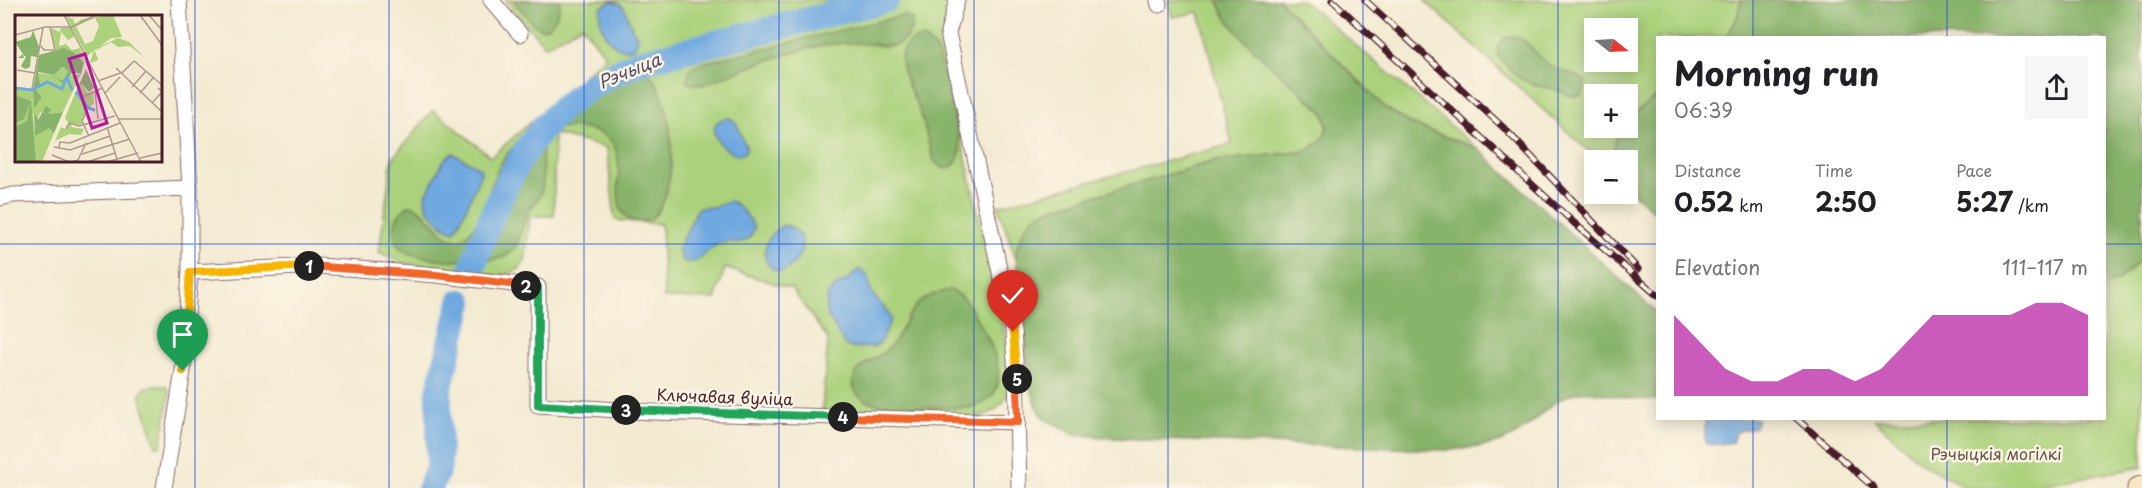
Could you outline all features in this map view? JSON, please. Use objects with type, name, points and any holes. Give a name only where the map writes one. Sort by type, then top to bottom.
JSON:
[{"type":"street","points":[[164,488],[183,371],[190,272],[190,188],[179,0]]},
{"type":"street","points":[[491,0],[520,34]]},
{"type":"street","points":[[957,0],[948,33],[1013,332],[1019,488]]},
{"type":"street","points":[[0,198],[13,195],[190,188]]},
{"type":"street","name":"Ключавая вуліца","points":[[190,272],[320,266],[436,275],[538,287],[538,405],[651,412],[1018,422]]},
{"type":"green space","points":[[505,0],[953,0],[943,33],[942,50],[1006,341],[1010,377],[1009,388],[1001,405],[978,418],[822,411],[828,339],[792,289],[725,268],[715,299],[664,298],[661,224],[615,220],[607,148],[554,134],[554,216],[530,216],[525,261],[519,269],[500,276],[401,263],[379,252],[392,159],[433,110],[491,157],[606,56],[582,25],[545,46]]},
{"type":"green space","points":[[513,0],[560,0],[556,18],[543,29],[534,25]]},
{"type":"green space","points":[[1168,0],[1218,0],[1234,28],[1248,43],[1322,111],[1327,126],[1324,137],[1314,146],[1300,152],[1215,161],[1047,210],[1021,236],[1016,259],[998,206],[1232,144],[1199,12],[1172,17]]},
{"type":"green space","points":[[1218,0],[1279,0],[1384,107],[1409,123],[1478,149],[1656,312],[1656,400],[1593,392],[1576,393],[1554,403],[1524,429],[1506,440],[1487,446],[1446,450],[1111,438],[1074,434],[1046,420],[1038,410],[1030,387],[1016,259],[1017,247],[1026,226],[1034,217],[1047,210],[1215,161],[1300,152],[1314,146],[1324,137],[1327,126],[1322,111],[1248,43],[1224,13]]},
{"type":"green space","points":[[1279,0],[1302,0],[1478,149],[1409,123],[1384,107]]},
{"type":"green space","points":[[1424,0],[1741,0],[1737,18],[1728,36],[1656,36],[1656,97],[1638,111],[1638,84],[1584,84],[1584,138],[1616,138],[1614,150],[1587,150]]},
{"type":"green space","points":[[1741,0],[2142,0],[2142,259],[2119,280],[2106,286],[2106,36],[1728,36],[1737,18]]},
{"type":"green space","points":[[905,15],[912,20],[910,32],[899,43],[892,46],[851,43],[825,45],[778,57],[701,85],[689,83],[687,79],[690,69],[702,63]]},
{"type":"green space","points":[[1514,36],[1520,39],[1551,66],[1578,76],[1586,82],[1583,94],[1570,96],[1528,82],[1512,72],[1497,53],[1501,41]]},
{"type":"green space","points":[[922,38],[936,50],[954,116],[960,152],[956,163],[949,168],[943,168],[935,162],[920,112],[903,69],[901,59],[903,49],[910,42]]},
{"type":"green space","points":[[621,59],[641,66],[656,82],[665,106],[670,134],[671,162],[667,188],[660,209],[648,220],[640,222],[631,220],[624,215],[620,207],[618,156],[610,140],[594,131],[565,127],[554,130],[544,142],[541,194],[525,218],[518,242],[506,256],[469,261],[435,259],[400,248],[394,236],[395,223],[400,213],[409,205],[423,212],[448,237],[459,241],[468,234],[480,217],[500,165],[521,138],[573,89],[607,65]]},
{"type":"green space","points":[[1656,97],[1656,213],[1638,197],[1638,150],[1614,150],[1617,138],[1638,138],[1638,111]]},
{"type":"green space","name":"Рэчыцкія могілкі","points":[[2142,259],[2142,467],[2022,488],[1966,488],[1921,463],[1875,420],[2106,420],[2106,286],[2119,280]]},
{"type":"green space","points":[[950,290],[968,305],[992,349],[999,374],[992,395],[982,403],[967,408],[876,404],[860,396],[853,383],[858,370],[890,347],[918,304],[936,293]]},
{"type":"green space","points":[[166,386],[170,393],[161,446],[156,446],[140,394],[144,388]]},
{"type":"water","points":[[612,1],[623,6],[626,12],[638,38],[634,48],[619,48],[607,38],[603,30],[601,7]]},
{"type":"water","points":[[729,118],[738,126],[746,145],[746,151],[740,155],[725,148],[714,130],[720,120]]},
{"type":"water","points":[[452,153],[480,168],[481,173],[455,231],[445,227],[427,209],[425,197],[444,160]]},
{"type":"water","points":[[730,201],[750,220],[754,228],[748,239],[718,244],[694,262],[682,261],[678,249],[698,208],[713,207]]},
{"type":"water","points":[[785,225],[794,229],[802,241],[799,256],[788,269],[780,272],[767,263],[765,249],[772,235]]},
{"type":"water","points":[[861,270],[867,275],[872,293],[891,320],[880,343],[873,347],[851,348],[844,344],[826,312],[827,296],[836,286],[849,279],[856,271]]},
{"type":"water","points":[[1705,420],[1758,420],[1755,427],[1736,432],[1732,442],[1712,445],[1705,443]]},
{"type":"waterway","name":"Рэчыца","points":[[471,271],[498,203],[513,172],[530,145],[550,120],[575,98],[604,78],[640,62],[886,0]]},
{"type":"waterway","name":"Рэчыца","points":[[430,488],[439,467],[439,391],[461,302]]},
{"type":"railway","points":[[1332,0],[1573,222],[1656,294]]},
{"type":"railway","points":[[1365,0],[1505,129],[1638,269]]},
{"type":"railway","points":[[1798,420],[1874,488]]},
{"type":"route","points":[[183,371],[190,272],[320,266],[436,275],[538,287],[538,405],[651,412],[1018,422],[1013,332]]}]
